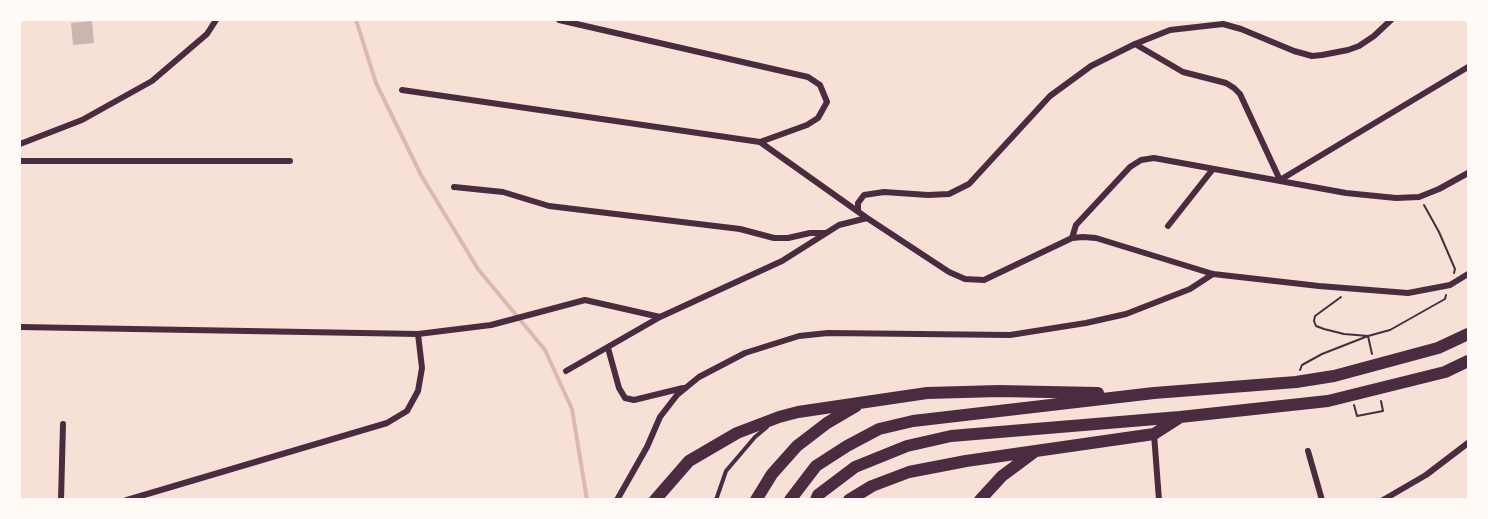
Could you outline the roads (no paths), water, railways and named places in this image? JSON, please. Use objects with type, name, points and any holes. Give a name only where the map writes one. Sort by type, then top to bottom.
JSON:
[{"type":"highway","points":[[790,500],[816,466],[879,429],[948,416],[1154,393],[1296,382],[1334,376],[1438,348],[1468,334]]},
{"type":"highway","points":[[816,500],[818,495],[855,467],[918,444],[951,436],[1328,402],[1445,372],[1468,361]]},
{"type":"highway","points":[[655,500],[689,462],[737,433],[779,417],[927,393],[999,391],[1154,393]]},
{"type":"highway","points":[[756,500],[772,474],[796,447],[826,423],[865,402]]},
{"type":"highway","points":[[849,500],[872,486],[909,472],[966,461],[1154,434],[1179,417]]},
{"type":"highway","points":[[980,500],[1002,476],[1034,452]]},
{"type":"street","points":[[20,144],[82,120],[152,81],[207,34],[216,20]]},
{"type":"street","points":[[559,20],[808,76],[820,85],[827,102],[818,118],[807,125],[760,142]]},
{"type":"street","points":[[858,211],[858,203],[864,195],[884,192],[949,194],[969,184],[1050,96],[1091,66],[1170,30],[1223,24],[1241,28],[1294,51],[1311,56],[1322,56],[1359,46],[1391,20]]},
{"type":"street","points":[[1135,44],[1183,72],[1226,83],[1234,88],[1240,94],[1280,180]]},
{"type":"street","points":[[1280,180],[1468,67]]},
{"type":"street","points":[[402,90],[760,142],[867,218],[949,272],[965,279],[984,280],[1072,238],[1096,238],[1213,274],[1354,289],[1408,293],[1450,285],[1468,274]]},
{"type":"street","points":[[1072,238],[1076,225],[1130,166],[1141,160],[1154,158],[1346,193],[1396,198],[1419,197],[1468,173]]},
{"type":"street","points":[[20,161],[290,161]]},
{"type":"street","points":[[1168,226],[1213,169]]},
{"type":"street","points":[[454,188],[503,192],[549,206],[740,229],[774,238],[788,238],[810,232],[825,233]]},
{"type":"street","points":[[566,371],[660,317],[782,261],[839,225],[867,218]]},
{"type":"street","points":[[617,500],[647,447],[660,417],[677,395],[699,377],[745,353],[799,336],[828,333],[1010,335],[1086,323],[1126,314],[1190,289],[1213,274]]},
{"type":"street","points":[[20,327],[418,334],[491,325],[585,300],[660,317]]},
{"type":"street","points":[[127,500],[387,423],[407,411],[418,391],[422,368],[418,334]]},
{"type":"street","points":[[608,348],[619,388],[625,398],[634,400],[686,388]]},
{"type":"street","points":[[61,500],[63,424]]},
{"type":"street","points":[[1154,434],[1159,500]]},
{"type":"street","points":[[1383,500],[1426,475],[1468,443]]},
{"type":"street","points":[[1308,451],[1322,500]]},
{"type":"lane","points":[[716,500],[726,471],[755,437],[779,417]]},
{"type":"waterway","points":[[356,20],[376,83],[421,175],[478,269],[545,350],[572,409],[587,500]]}]
